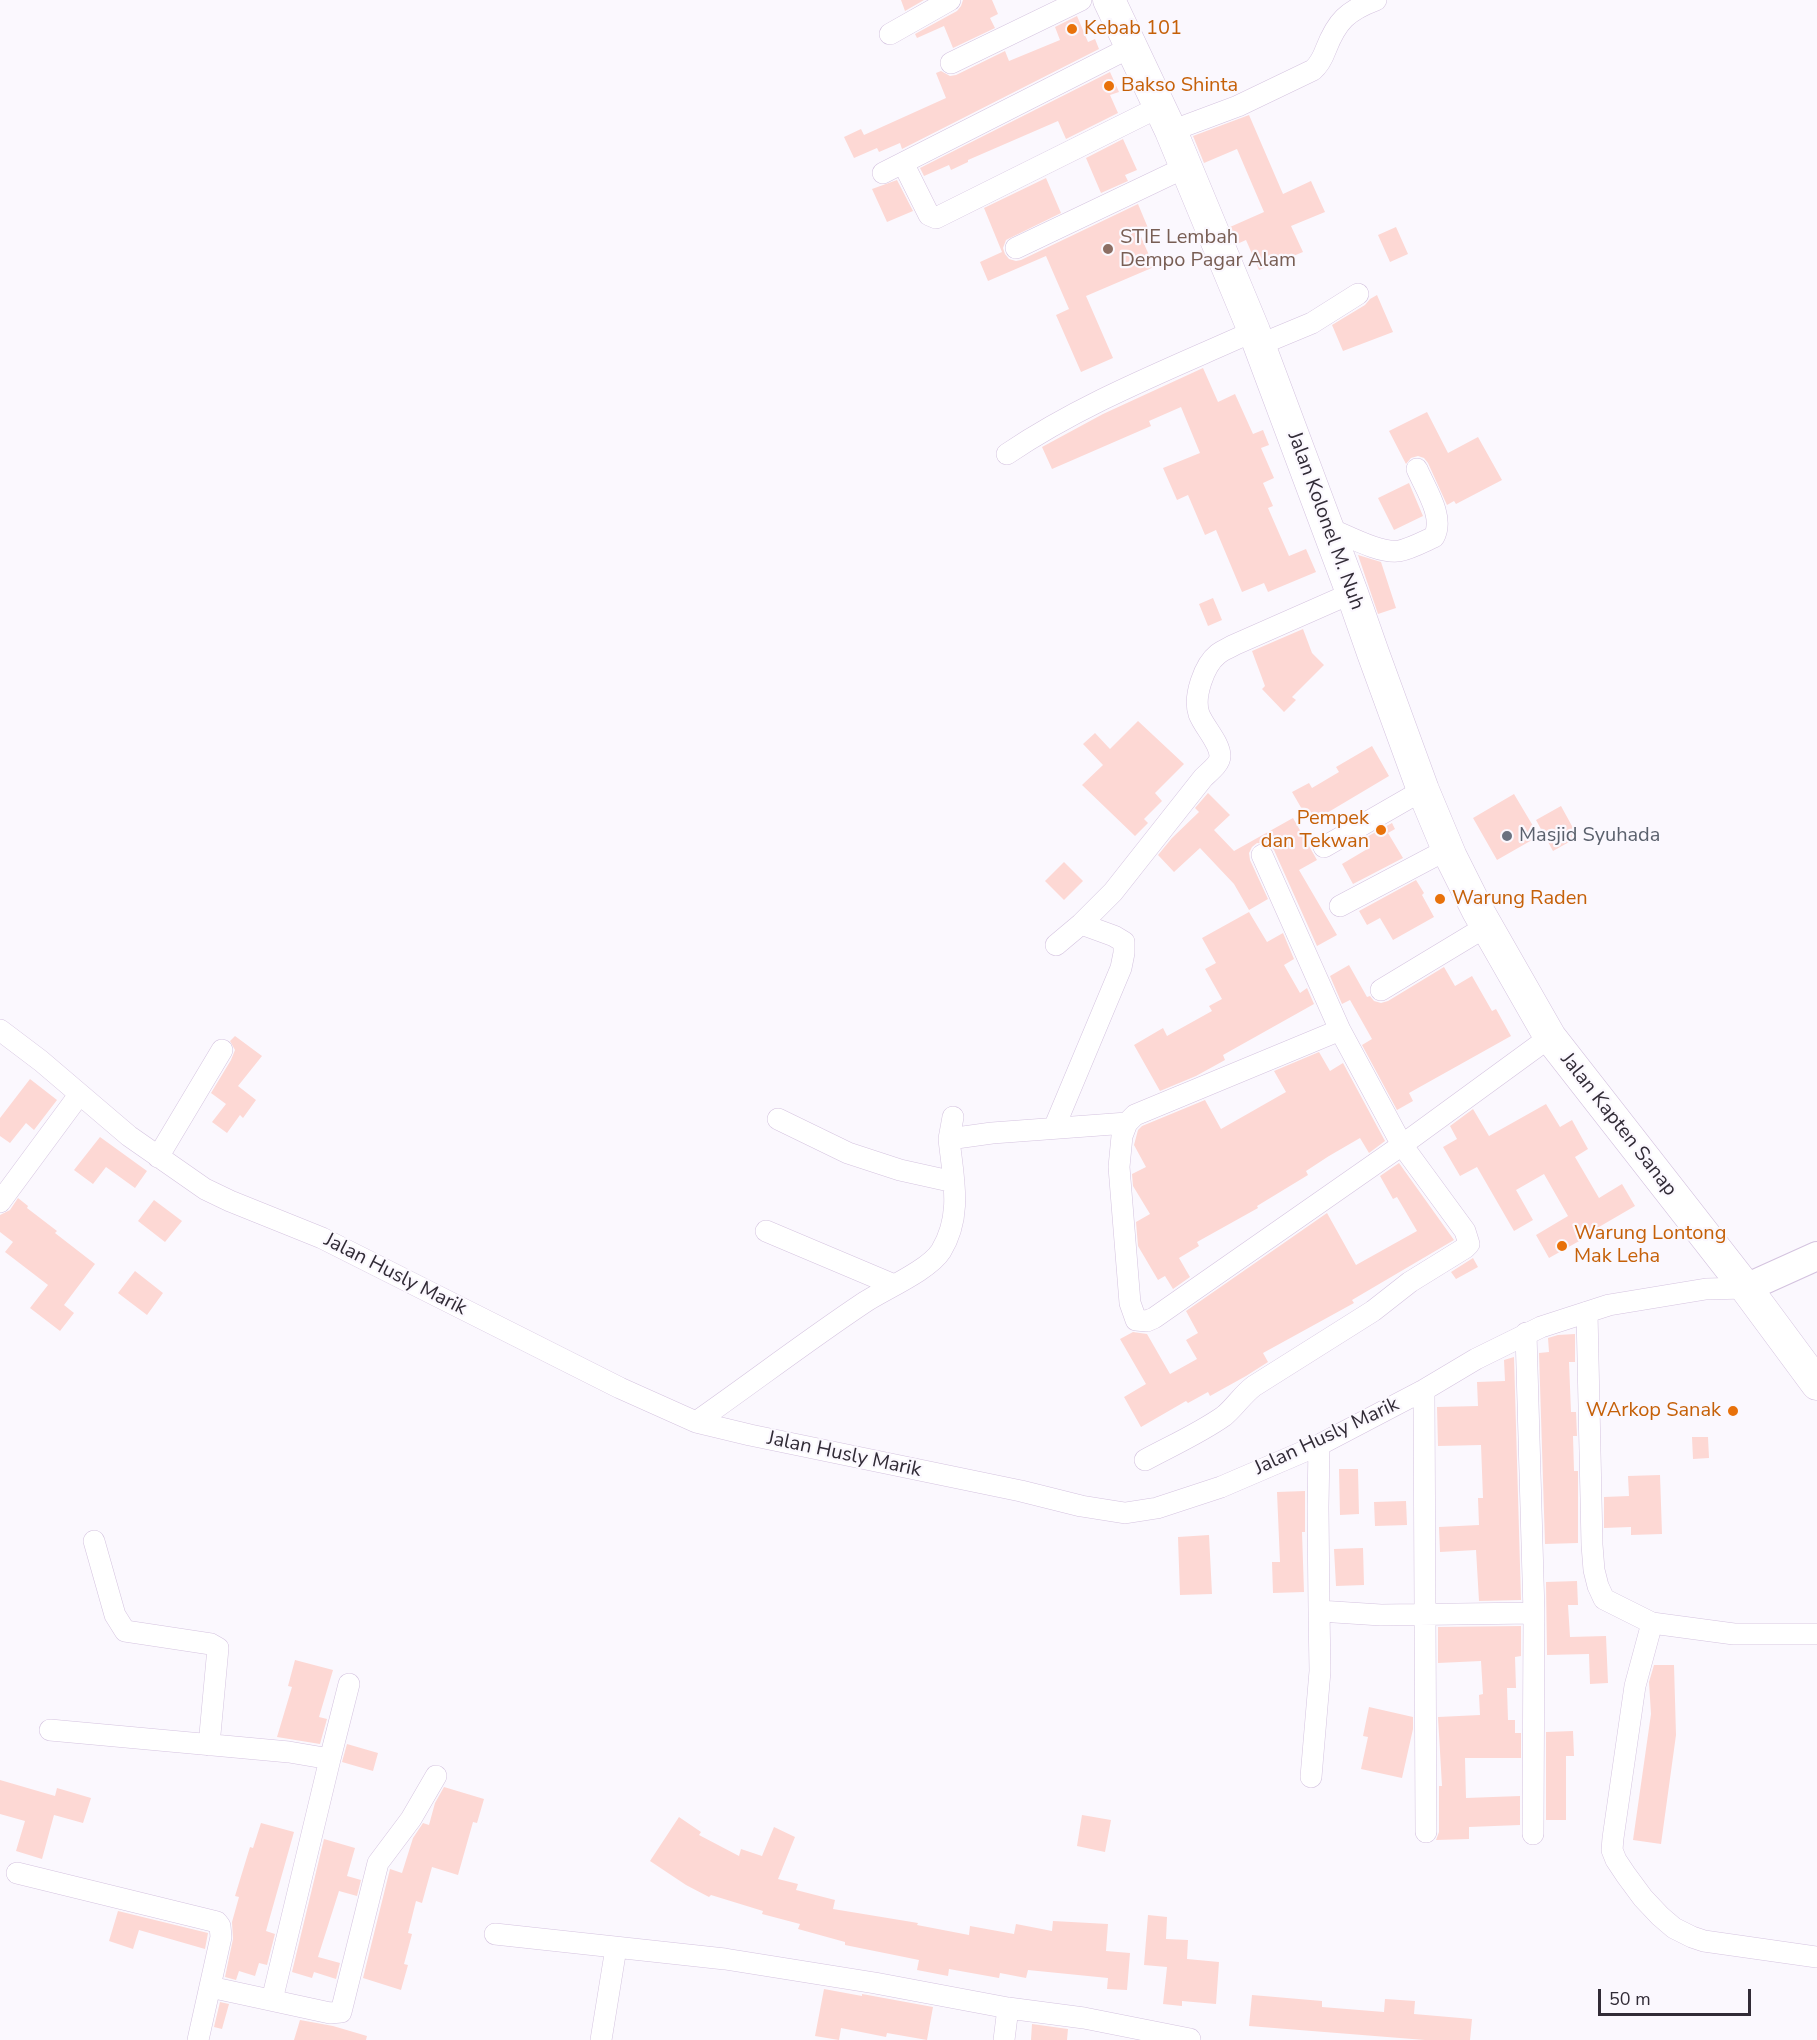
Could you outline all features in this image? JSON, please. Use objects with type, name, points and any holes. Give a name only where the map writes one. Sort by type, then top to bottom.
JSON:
[{"type":"main road","name":"Jalan Kolonel M. Nuh","points":[[1109,0],[1165,119],[1257,338],[1423,790],[1448,849],[1487,926],[1550,1037]]},
{"type":"main road","name":"Jalan Kapten Sanap","points":[[1550,1037],[1746,1288],[1817,1384]]},
{"type":"street","points":[[890,34],[951,0]]},
{"type":"street","points":[[951,63],[1081,0]]},
{"type":"street","points":[[903,163],[929,215],[936,218],[1165,119],[1238,106],[1313,70],[1320,63],[1335,29],[1345,15],[1376,0]]},
{"type":"street","points":[[883,173],[1131,47]]},
{"type":"street","points":[[1016,248],[1186,167]]},
{"type":"street","points":[[1007,454],[1039,433],[1105,397],[1257,338],[1312,323],[1358,294]]},
{"type":"street","points":[[1328,528],[1370,545],[1394,551],[1401,551],[1434,537],[1438,526],[1437,516],[1417,469]]},
{"type":"street","points":[[1056,945],[1081,924],[1124,879],[1220,758],[1198,708],[1203,678],[1214,659],[1234,645],[1352,593]]},
{"type":"street","points":[[1324,847],[1423,790]]},
{"type":"street","points":[[1340,906],[1448,849]]},
{"type":"street","points":[[1145,1460],[1202,1430],[1226,1414],[1240,1397],[1254,1386],[1373,1311],[1410,1282],[1469,1244],[1465,1231],[1402,1145],[1340,1030],[1262,855]]},
{"type":"street","points":[[1054,1128],[1120,968],[1124,953],[1124,942],[1081,924]]},
{"type":"street","points":[[1381,990],[1487,926]]},
{"type":"street","name":"Jalan Husly Marik","points":[[0,1030],[41,1060],[79,1095],[158,1157],[205,1189],[230,1202],[322,1238],[620,1388],[696,1422],[1021,1491],[1081,1506],[1125,1513],[1150,1509],[1221,1487],[1319,1444],[1424,1390],[1526,1333],[1609,1305],[1706,1289],[1746,1288]]},
{"type":"street","points":[[1340,1030],[1135,1115],[1127,1123],[1122,1136],[1119,1167],[1130,1303],[1136,1320],[1142,1321],[1154,1317],[1402,1145],[1550,1037]]},
{"type":"street","points":[[158,1157],[222,1050]]},
{"type":"street","points":[[0,1202],[79,1095]]},
{"type":"street","points":[[696,1422],[866,1301],[926,1266],[940,1252],[954,1219],[956,1198],[949,1139],[953,1117]]},
{"type":"street","points":[[778,1119],[848,1153],[900,1170],[954,1182]]},
{"type":"street","points":[[949,1139],[970,1135],[1127,1123]]},
{"type":"street","points":[[766,1231],[894,1285]]},
{"type":"street","points":[[1746,1288],[1817,1256]]},
{"type":"street","points":[[1587,1312],[1592,1545],[1594,1570],[1604,1599],[1652,1623],[1734,1634],[1817,1634]]},
{"type":"street","points":[[1526,1333],[1534,1613],[1533,1834]]},
{"type":"street","points":[[1424,1390],[1427,1614],[1426,1832]]},
{"type":"street","points":[[1311,1777],[1320,1671],[1319,1444]]},
{"type":"street","points":[[94,1541],[115,1615],[125,1631],[211,1644],[218,1648],[208,1745]]},
{"type":"street","points":[[1319,1611],[1381,1615],[1534,1613]]},
{"type":"street","points":[[1652,1623],[1635,1686],[1613,1838],[1612,1850],[1616,1860],[1642,1898],[1674,1928],[1692,1937],[1817,1957]]},
{"type":"street","points":[[272,2000],[349,1684]]},
{"type":"street","points":[[50,1730],[289,1752],[330,1759]]},
{"type":"street","points":[[210,1987],[330,2013],[341,2012],[378,1863],[411,1819],[436,1776]]},
{"type":"street","points":[[17,1873],[216,1922],[220,1926],[221,1937],[198,2040]]},
{"type":"street","points":[[495,1934],[725,1959],[875,1983],[1008,2008],[1084,2018],[1190,2039]]},
{"type":"street","points":[[602,2040],[616,1948]]},
{"type":"street","points":[[1004,2040],[1008,2008]]},
{"type":"building","points":[[901,0],[924,0],[905,11]]},
{"type":"building","points":[[963,0],[992,0],[998,14],[990,18],[995,28],[953,48],[944,26],[917,38],[915,34],[957,11]]},
{"type":"building","points":[[1077,16],[1088,42],[1095,39],[1099,49],[902,149],[900,143],[879,152],[877,148],[854,158],[844,137],[861,129],[864,135],[946,98],[936,73],[941,71],[950,76],[956,75],[1005,51],[1009,61],[1060,40],[1055,27]]},
{"type":"building","points":[[1110,72],[1119,92],[1110,95],[1118,113],[1066,139],[1058,121],[968,160],[951,170],[949,165],[924,176],[920,168]]},
{"type":"building","points":[[1249,115],[1283,194],[1311,181],[1325,212],[1291,226],[1303,252],[1259,270],[1246,240],[1237,244],[1230,227],[1264,212],[1237,149],[1204,163],[1193,136]]},
{"type":"building","points":[[1123,139],[1137,170],[1125,175],[1128,181],[1101,193],[1086,158]]},
{"type":"building","points":[[1046,178],[1061,213],[1006,240],[1003,248],[1009,259],[1021,260],[1138,204],[1148,228],[1139,232],[1154,267],[1086,296],[1113,358],[1081,372],[1056,315],[1069,309],[1046,256],[988,281],[980,262],[1002,252],[984,208]]},
{"type":"building","points":[[897,180],[913,211],[887,222],[872,189]]},
{"type":"building","points":[[1396,227],[1408,254],[1390,262],[1378,235]]},
{"type":"building","points":[[1377,295],[1393,332],[1343,351],[1332,325]]},
{"type":"building","points":[[1203,368],[1218,402],[1235,394],[1253,434],[1263,430],[1269,445],[1261,448],[1274,478],[1263,483],[1273,506],[1268,508],[1289,556],[1306,549],[1316,572],[1268,592],[1264,583],[1242,592],[1216,530],[1205,535],[1188,495],[1177,500],[1163,468],[1200,453],[1181,407],[1149,421],[1151,426],[1052,469],[1042,447],[1103,414]]},
{"type":"building","points":[[1427,412],[1448,453],[1478,437],[1502,480],[1456,504],[1454,501],[1447,505],[1428,463],[1424,458],[1418,456],[1411,458],[1406,464],[1389,431]]},
{"type":"building","points":[[1409,483],[1423,516],[1394,530],[1378,498]]},
{"type":"building","points":[[1358,555],[1381,562],[1396,608],[1378,614]]},
{"type":"building","points":[[1213,598],[1222,620],[1208,626],[1199,604]]},
{"type":"building","points":[[1303,629],[1312,653],[1324,665],[1292,697],[1296,700],[1284,712],[1262,689],[1265,686],[1252,651]]},
{"type":"building","points":[[1138,721],[1184,764],[1155,793],[1162,801],[1144,819],[1148,823],[1135,836],[1082,785],[1103,765],[1083,744],[1095,733],[1110,749]]},
{"type":"building","points":[[1372,746],[1389,776],[1310,823],[1292,792],[1309,783],[1312,788],[1339,772],[1336,767]]},
{"type":"building","points":[[1208,793],[1230,815],[1214,830],[1234,851],[1293,818],[1317,860],[1299,870],[1337,935],[1317,946],[1274,850],[1269,844],[1257,843],[1249,853],[1268,899],[1249,910],[1234,884],[1200,848],[1174,872],[1158,855],[1199,812],[1195,808]]},
{"type":"building","points":[[1514,794],[1539,836],[1497,860],[1473,818]]},
{"type":"building","points":[[1561,806],[1578,837],[1553,851],[1536,820]]},
{"type":"building","points":[[1392,823],[1395,829],[1388,833],[1403,858],[1353,884],[1342,864],[1369,848],[1363,839]]},
{"type":"building","points":[[1064,862],[1083,881],[1064,900],[1045,881]]},
{"type":"building","points":[[1416,880],[1434,917],[1393,940],[1380,918],[1367,925],[1359,911]]},
{"type":"building","points":[[1249,912],[1267,942],[1283,933],[1294,959],[1284,965],[1300,993],[1307,988],[1314,1004],[1223,1055],[1225,1060],[1196,1076],[1160,1091],[1134,1045],[1163,1028],[1167,1036],[1212,1011],[1209,1006],[1222,999],[1205,969],[1216,963],[1202,938]]},
{"type":"building","points":[[1349,965],[1367,997],[1370,996],[1374,1001],[1381,1003],[1444,967],[1455,986],[1472,976],[1492,1011],[1496,1009],[1511,1036],[1409,1093],[1413,1101],[1397,1110],[1362,1045],[1372,1039],[1350,1000],[1342,1004],[1330,976]]},
{"type":"building","points":[[235,1036],[262,1056],[238,1086],[256,1100],[243,1118],[240,1115],[227,1133],[212,1122],[226,1104],[211,1093],[231,1060],[235,1050],[230,1041]]},
{"type":"building","points":[[1319,1052],[1330,1071],[1343,1063],[1385,1141],[1369,1153],[1360,1138],[1329,1156],[1306,1171],[1308,1175],[1257,1206],[1258,1208],[1197,1242],[1199,1246],[1179,1258],[1190,1277],[1173,1289],[1165,1276],[1158,1280],[1138,1246],[1136,1222],[1150,1214],[1133,1186],[1132,1174],[1146,1167],[1134,1145],[1138,1130],[1142,1126],[1205,1100],[1221,1129],[1286,1092],[1274,1071]]},
{"type":"building","points":[[30,1079],[57,1100],[34,1130],[26,1123],[10,1143],[0,1136],[0,1118]]},
{"type":"building","points":[[1546,1104],[1560,1127],[1572,1120],[1588,1149],[1575,1157],[1599,1198],[1622,1184],[1635,1206],[1549,1258],[1536,1235],[1568,1216],[1544,1174],[1516,1190],[1533,1220],[1514,1231],[1477,1167],[1460,1176],[1443,1147],[1457,1139],[1450,1126],[1473,1109],[1489,1136]]},
{"type":"building","points":[[100,1137],[147,1171],[135,1188],[106,1167],[93,1184],[74,1170]]},
{"type":"building","points":[[1399,1163],[1454,1240],[1352,1300],[1354,1303],[1263,1353],[1268,1362],[1246,1376],[1210,1396],[1208,1392],[1188,1403],[1186,1401],[1141,1427],[1124,1397],[1146,1384],[1120,1339],[1133,1332],[1147,1334],[1170,1374],[1197,1359],[1186,1340],[1198,1333],[1186,1311],[1327,1213],[1356,1265],[1417,1231],[1397,1197],[1393,1199],[1380,1176]]},
{"type":"building","points":[[18,1198],[28,1206],[27,1208],[57,1231],[55,1233],[95,1264],[64,1305],[74,1313],[60,1331],[30,1308],[48,1285],[5,1252],[13,1242],[0,1232],[0,1215],[10,1210]]},
{"type":"building","points":[[154,1200],[182,1221],[165,1242],[138,1221]]},
{"type":"building","points":[[1473,1258],[1478,1267],[1456,1279],[1451,1272]]},
{"type":"building","points":[[135,1271],[163,1293],[147,1315],[118,1293]]},
{"type":"building","points":[[1575,1334],[1575,1362],[1569,1362],[1571,1412],[1576,1412],[1577,1436],[1573,1436],[1574,1471],[1578,1471],[1578,1543],[1545,1544],[1539,1353],[1549,1352],[1548,1338]]},
{"type":"building","points":[[1514,1357],[1521,1600],[1479,1601],[1476,1550],[1440,1552],[1439,1527],[1479,1525],[1478,1498],[1483,1498],[1481,1445],[1438,1446],[1437,1407],[1478,1406],[1477,1382],[1505,1381],[1504,1360]]},
{"type":"building","points":[[1692,1437],[1708,1437],[1709,1458],[1693,1459]]},
{"type":"building","points":[[1339,1469],[1358,1469],[1359,1514],[1340,1515]]},
{"type":"building","points":[[1660,1475],[1662,1534],[1631,1535],[1631,1527],[1604,1528],[1604,1497],[1629,1496],[1628,1476]]},
{"type":"building","points":[[1305,1491],[1305,1532],[1302,1532],[1304,1592],[1273,1593],[1272,1562],[1280,1562],[1277,1492]]},
{"type":"building","points":[[1406,1501],[1407,1525],[1375,1526],[1374,1502]]},
{"type":"building","points":[[1209,1535],[1212,1594],[1180,1595],[1178,1537]]},
{"type":"building","points":[[1363,1548],[1364,1585],[1336,1586],[1334,1549]]},
{"type":"building","points":[[1577,1581],[1578,1605],[1568,1605],[1570,1637],[1606,1636],[1608,1683],[1590,1684],[1589,1654],[1547,1655],[1546,1582]]},
{"type":"building","points":[[1521,1626],[1521,1656],[1515,1657],[1516,1688],[1507,1688],[1508,1720],[1515,1720],[1515,1733],[1521,1733],[1521,1758],[1465,1758],[1466,1798],[1520,1796],[1520,1825],[1469,1827],[1469,1839],[1436,1840],[1439,1832],[1439,1786],[1442,1786],[1438,1717],[1480,1715],[1479,1695],[1483,1694],[1481,1661],[1438,1663],[1438,1627]]},
{"type":"building","points":[[295,1660],[333,1670],[319,1717],[327,1719],[320,1744],[277,1737],[292,1687],[288,1686]]},
{"type":"building","points":[[1654,1665],[1674,1665],[1676,1735],[1661,1844],[1633,1840],[1651,1714],[1649,1682]]},
{"type":"building","points":[[1369,1707],[1413,1717],[1413,1729],[1402,1778],[1361,1769],[1368,1737],[1363,1736]]},
{"type":"building","points":[[1573,1731],[1574,1756],[1566,1756],[1566,1820],[1546,1820],[1546,1732]]},
{"type":"building","points":[[347,1744],[378,1753],[373,1771],[342,1762]]},
{"type":"building","points":[[0,1780],[55,1796],[57,1788],[91,1798],[83,1823],[54,1815],[42,1859],[16,1851],[25,1821],[0,1814]]},
{"type":"building","points":[[444,1787],[484,1799],[477,1823],[473,1822],[458,1875],[432,1867],[422,1903],[416,1901],[408,1933],[412,1934],[404,1964],[408,1965],[401,1990],[363,1978],[390,1869],[402,1873],[413,1838],[423,1823],[429,1825],[435,1803]]},
{"type":"building","points":[[1082,1815],[1111,1820],[1105,1852],[1077,1846]]},
{"type":"building","points":[[679,1817],[701,1832],[699,1835],[739,1856],[741,1849],[762,1856],[774,1827],[795,1837],[778,1879],[798,1884],[796,1890],[835,1900],[833,1909],[918,1923],[917,1925],[969,1935],[970,1926],[1014,1934],[1016,1924],[1052,1931],[1053,1921],[1108,1924],[1106,1951],[1130,1953],[1127,1990],[1107,1989],[1108,1978],[1028,1970],[1026,1978],[1000,1973],[999,1978],[949,1969],[948,1976],[917,1970],[919,1960],[845,1945],[845,1942],[798,1929],[800,1924],[762,1914],[763,1911],[711,1895],[709,1897],[650,1861]]},
{"type":"building","points":[[261,1823],[294,1832],[266,1931],[275,1934],[267,1965],[259,1963],[255,1976],[239,1971],[236,1980],[225,1977],[233,1939],[232,1922],[239,1897],[235,1896],[250,1847],[253,1848]]},
{"type":"building","points":[[324,1839],[355,1848],[347,1876],[361,1880],[357,1896],[339,1891],[318,1957],[340,1963],[336,1979],[314,1972],[312,1978],[292,1972]]},
{"type":"building","points":[[118,1911],[208,1933],[205,1949],[139,1930],[133,1949],[109,1941]]},
{"type":"building","points":[[1148,1915],[1167,1917],[1166,1939],[1188,1940],[1187,1959],[1219,1962],[1216,2004],[1182,2001],[1182,2006],[1163,2004],[1167,1967],[1144,1965]]},
{"type":"building","points":[[824,1989],[933,2007],[927,2040],[887,2033],[886,2037],[841,2028],[839,2040],[815,2036]]},
{"type":"building","points":[[1252,1995],[1322,2001],[1322,2007],[1384,2012],[1385,1999],[1415,2001],[1414,2014],[1472,2019],[1470,2040],[1425,2040],[1249,2026]]},
{"type":"building","points":[[220,2002],[229,2004],[222,2029],[214,2027]]},
{"type":"building","points":[[300,2020],[333,2026],[367,2036],[366,2040],[294,2040]]},
{"type":"building","points":[[1032,2024],[1068,2029],[1067,2040],[1031,2040]]},
{"type":"place","name":"Kebab 101","points":[[1072,29]]},
{"type":"place","name":"Bakso Shinta","points":[[1109,86]]},
{"type":"place","name":"STIE Lembah Dempo Pagar Alam","points":[[1108,249]]},
{"type":"place","name":"Pempek dan Tekwan","points":[[1381,830]]},
{"type":"place","name":"Masjid Syuhada","points":[[1507,836]]},
{"type":"place","name":"Warung Raden","points":[[1440,899]]},
{"type":"place","name":"Warung Lontong Mak Leha","points":[[1562,1246]]},
{"type":"place","name":"WArkop Sanak","points":[[1733,1411]]}]
